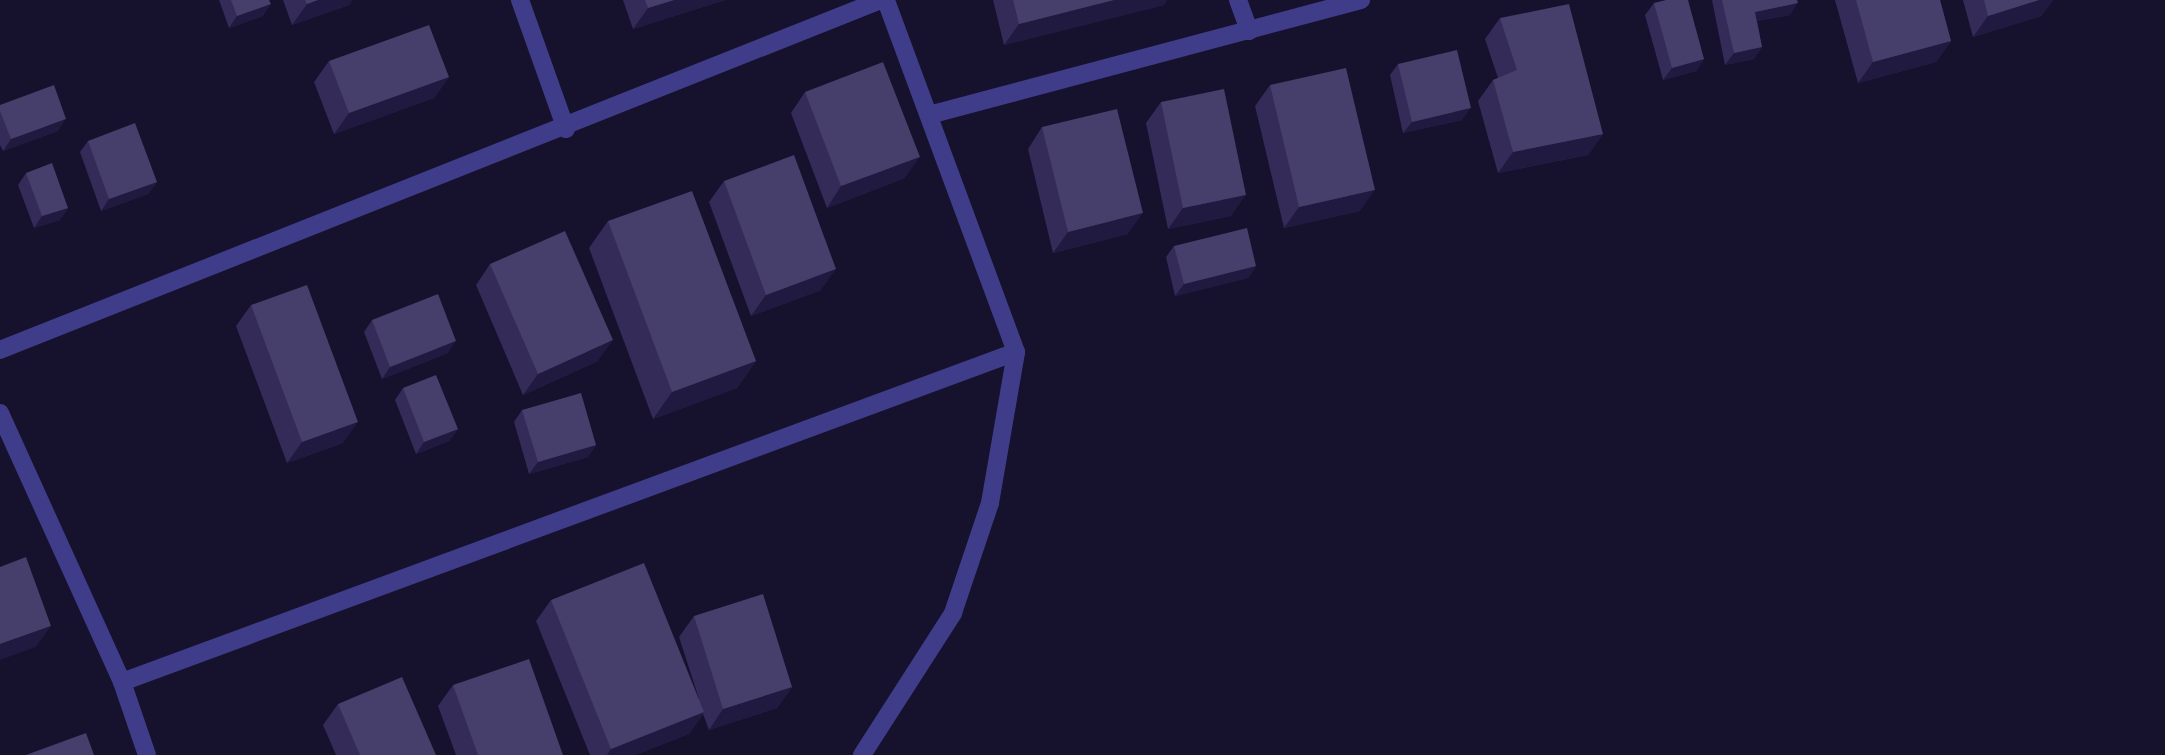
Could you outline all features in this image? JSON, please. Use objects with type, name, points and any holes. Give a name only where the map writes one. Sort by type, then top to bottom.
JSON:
[{"type":"street","points":[[520,0],[566,129]]},
{"type":"street","points":[[0,351],[566,129],[883,0],[929,115],[1016,352],[990,503],[953,613],[862,755]]},
{"type":"street","points":[[1238,0],[1249,31]]},
{"type":"street","points":[[929,115],[1361,0]]},
{"type":"street","points":[[122,682],[1016,352]]},
{"type":"street","points":[[0,413],[122,682],[147,755]]},
{"type":"building","points":[[231,0],[269,0],[271,4],[237,16]]},
{"type":"building","points":[[645,0],[674,0],[648,8]]},
{"type":"building","points":[[1013,0],[1114,0],[1019,24]]},
{"type":"building","points":[[1688,0],[1704,59],[1672,68],[1654,3]]},
{"type":"building","points":[[1722,0],[1797,0],[1798,3],[1755,12],[1762,47],[1734,53]]},
{"type":"building","points":[[1856,0],[1940,0],[1951,41],[1873,62]]},
{"type":"building","points":[[1984,0],[2039,0],[1988,16]]},
{"type":"building","points":[[1569,4],[1603,134],[1513,152],[1493,80],[1517,70],[1500,18]]},
{"type":"building","points":[[429,25],[449,77],[349,113],[329,61]]},
{"type":"building","points":[[1457,50],[1471,108],[1412,122],[1398,64]]},
{"type":"building","points":[[883,62],[920,157],[841,186],[805,92]]},
{"type":"building","points":[[1346,68],[1375,190],[1299,207],[1270,85]]},
{"type":"building","points":[[54,85],[66,119],[11,139],[0,105]]},
{"type":"building","points":[[1224,89],[1246,195],[1183,208],[1161,102]]},
{"type":"building","points":[[1117,109],[1143,213],[1068,232],[1042,127]]},
{"type":"building","points":[[135,123],[157,182],[109,199],[88,141]]},
{"type":"building","points":[[794,155],[836,269],[766,295],[724,181]]},
{"type":"building","points":[[52,163],[68,208],[42,216],[26,173]]},
{"type":"building","points":[[692,191],[756,361],[672,392],[608,221]]},
{"type":"building","points":[[1247,228],[1256,266],[1184,284],[1174,246]]},
{"type":"building","points":[[565,231],[613,340],[538,374],[490,264]]},
{"type":"building","points":[[307,285],[358,422],[302,442],[251,305]]},
{"type":"building","points":[[438,294],[456,341],[390,367],[372,320]]},
{"type":"building","points":[[436,375],[458,429],[424,442],[403,388]]},
{"type":"building","points":[[581,393],[596,445],[538,462],[522,410]]},
{"type":"building","points":[[26,557],[51,626],[0,644],[0,567]]},
{"type":"building","points":[[644,563],[704,712],[611,749],[551,600]]},
{"type":"building","points":[[763,594],[792,687],[723,709],[694,616]]},
{"type":"building","points":[[529,659],[563,755],[478,755],[453,685]]},
{"type":"building","points":[[402,677],[436,755],[360,755],[338,704]]},
{"type":"building","points":[[86,733],[94,755],[26,755]]}]
